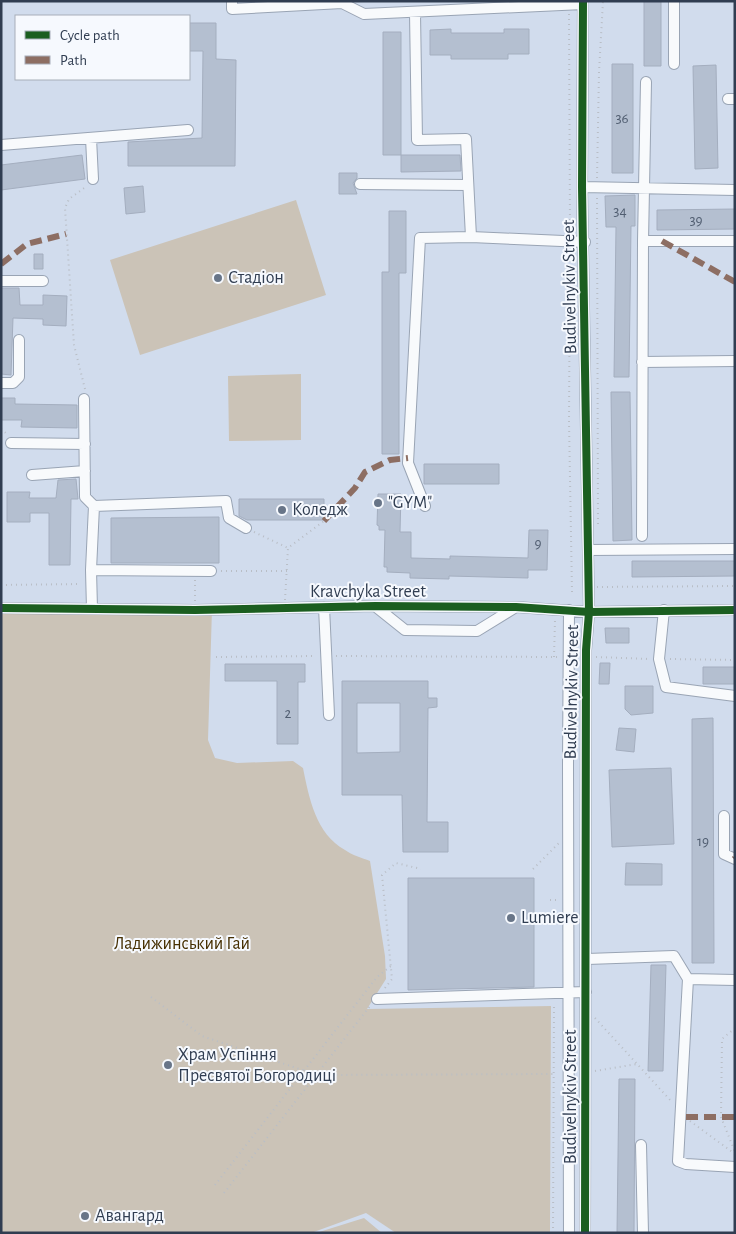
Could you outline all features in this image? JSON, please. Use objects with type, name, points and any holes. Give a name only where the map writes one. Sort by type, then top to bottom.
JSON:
[{"type":"street","points":[[232,1],[232,9],[342,3],[364,14],[416,13],[583,3]]},
{"type":"street","points":[[674,1],[674,64]]},
{"type":"street","name":"Budivelnykiv Street","points":[[583,3],[582,187],[585,242],[589,612],[586,650],[587,959],[585,1233]]},
{"type":"street","points":[[416,13],[418,140],[466,139],[470,236]]},
{"type":"street","points":[[642,536],[643,242],[646,82]]},
{"type":"street","points":[[1,145],[188,130]]},
{"type":"street","points":[[91,138],[93,179]]},
{"type":"street","points":[[360,184],[468,185]]},
{"type":"street","points":[[582,187],[644,190],[735,190]]},
{"type":"street","points":[[425,506],[408,463],[420,238],[470,236],[585,242]]},
{"type":"street","points":[[643,242],[735,240]]},
{"type":"street","points":[[1,281],[42,281]]},
{"type":"street","points":[[1,383],[13,382],[19,377],[19,340]]},
{"type":"street","points":[[642,362],[735,360]]},
{"type":"street","points":[[84,399],[85,497],[94,506],[92,610]]},
{"type":"street","points":[[10,443],[85,444]]},
{"type":"street","points":[[32,474],[85,471]]},
{"type":"street","points":[[94,506],[226,501],[229,518],[246,528]]},
{"type":"street","points":[[588,550],[735,549]]},
{"type":"street","points":[[92,570],[211,571]]},
{"type":"street","name":"Kravchyka Street","points":[[1,608],[195,610],[285,606],[375,606],[516,607],[589,612],[735,610]]},
{"type":"street","points":[[375,606],[405,630],[477,631],[516,607]]},
{"type":"street","points":[[324,607],[329,716]]},
{"type":"street","points":[[569,610],[569,1233]]},
{"type":"street","points":[[664,610],[659,659],[666,686],[735,696]]},
{"type":"street","points":[[724,816],[724,854],[735,860]]},
{"type":"street","points":[[568,868],[586,869]]},
{"type":"street","points":[[587,959],[674,956],[688,979],[678,1161],[686,1164],[735,1166]]},
{"type":"street","points":[[688,979],[735,980]]},
{"type":"street","points":[[380,994],[586,992]]},
{"type":"street","points":[[641,1145],[643,1233]]},
{"type":"path","points":[[597,188],[598,72],[603,1]]},
{"type":"path","points":[[569,5],[569,421],[572,592]]},
{"type":"path","points":[[84,399],[85,387],[74,345],[65,208],[69,199],[93,179]]},
{"type":"path","points":[[285,606],[288,548],[324,520]]},
{"type":"path","points":[[246,528],[288,548]]},
{"type":"path","points":[[195,570],[195,610]]},
{"type":"path","points":[[211,571],[287,571]]},
{"type":"path","points":[[1,586],[92,584]]},
{"type":"path","points":[[597,587],[735,586]]},
{"type":"path","points":[[554,657],[555,616]]},
{"type":"path","points":[[216,657],[561,657]]},
{"type":"path","points":[[596,657],[735,660]]},
{"type":"path","points":[[533,869],[568,834]]},
{"type":"path","points":[[224,1193],[392,979],[382,875],[396,863],[421,870]]},
{"type":"path","points":[[215,1186],[377,977],[391,966]]},
{"type":"path","points":[[553,1233],[554,992]]},
{"type":"path","points":[[151,997],[202,1036],[317,1075],[555,1074]]},
{"type":"path","points":[[594,1017],[681,1112],[735,1152]]},
{"type":"path","points":[[735,1028],[722,1039],[721,1117],[735,1152]]},
{"type":"path","points":[[595,1071],[637,1064]]},
{"type":"green space","name":"Стадіон","points":[[296,200],[326,295],[140,355],[110,260]]},
{"type":"green space","points":[[301,374],[301,440],[229,441],[228,376]]},
{"type":"green space","name":"Ладижинський Гай","points":[[1,608],[212,609],[208,740],[215,758],[237,763],[293,761],[303,768],[311,803],[327,835],[348,852],[370,861],[385,956],[386,979],[367,1009],[551,1006],[550,1232],[396,1233],[366,1213],[311,1233],[1,1233]]},
{"type":"green space","points":[[364,1218],[382,1233],[316,1233]]},
{"type":"building","points":[[644,1],[661,1],[661,66],[644,66]]},
{"type":"building","points":[[190,23],[216,23],[216,59],[236,60],[235,166],[128,166],[128,142],[202,138],[203,51],[190,51]]},
{"type":"building","points":[[451,29],[451,33],[504,33],[504,29],[529,29],[529,54],[508,54],[508,59],[451,59],[451,55],[430,55],[430,30]]},
{"type":"building","points":[[383,32],[401,32],[401,155],[383,155]]},
{"type":"building","points":[[612,64],[633,64],[633,173],[612,173]]},
{"type":"building","points":[[716,65],[718,168],[695,169],[693,66]]},
{"type":"building","points":[[82,155],[85,179],[1,190],[1,165]]},
{"type":"building","points":[[401,155],[460,155],[461,171],[401,172]]},
{"type":"building","points":[[339,173],[357,173],[357,178],[353,183],[357,194],[339,194]]},
{"type":"building","points":[[143,186],[145,212],[126,214],[124,188]]},
{"type":"building","points":[[635,195],[635,226],[631,226],[629,377],[614,377],[616,227],[606,227],[605,196]]},
{"type":"building","points":[[735,209],[735,229],[657,230],[657,210]]},
{"type":"building","points":[[389,211],[406,211],[406,273],[399,273],[399,454],[382,454],[382,272],[389,272]]},
{"type":"building","points":[[34,254],[43,254],[43,269],[34,269]]},
{"type":"building","points":[[1,288],[19,288],[20,305],[43,305],[43,295],[67,296],[66,326],[43,325],[43,319],[13,318],[11,375],[1,374]]},
{"type":"building","points":[[611,392],[630,392],[632,540],[613,541]]},
{"type":"building","points":[[1,398],[15,398],[15,404],[77,405],[77,428],[21,427],[22,420],[1,420]]},
{"type":"building","points":[[424,464],[499,464],[499,484],[424,484]]},
{"type":"building","points":[[76,479],[78,499],[71,499],[70,565],[49,565],[49,513],[30,513],[30,522],[7,522],[7,492],[30,492],[29,498],[56,498],[58,480]]},
{"type":"building","points":[[378,494],[401,494],[400,532],[411,532],[411,558],[450,559],[450,556],[528,558],[529,530],[548,530],[547,570],[528,570],[528,578],[449,576],[449,579],[410,578],[410,573],[387,572],[387,567],[384,567],[385,530],[379,530],[377,525]]},
{"type":"building","name":"Коледж","points":[[239,499],[324,499],[324,520],[247,520],[239,516]]},
{"type":"building","points":[[219,517],[219,563],[111,563],[111,518]]},
{"type":"building","points":[[632,561],[735,561],[735,576],[632,577]]},
{"type":"building","points":[[605,628],[629,628],[629,643],[606,643]]},
{"type":"building","points":[[600,663],[610,663],[609,684],[599,684]]},
{"type":"building","points":[[225,664],[305,664],[305,682],[298,682],[298,744],[277,744],[277,681],[225,681]]},
{"type":"building","points":[[703,667],[735,667],[735,684],[703,684]]},
{"type":"building","points":[[342,681],[428,681],[428,698],[437,698],[437,707],[428,708],[427,822],[448,822],[448,852],[403,852],[402,795],[342,795]],"holes":[[[357,703],[400,703],[400,752],[357,753]]]},
{"type":"building","points":[[625,686],[653,686],[653,713],[631,715],[625,709]]},
{"type":"building","points":[[713,718],[714,963],[692,963],[692,719]]},
{"type":"building","points":[[619,728],[636,729],[634,752],[616,750]]},
{"type":"building","points":[[671,768],[674,844],[612,847],[609,770]]},
{"type":"building","points":[[626,863],[662,864],[662,885],[625,885]]},
{"type":"building","points":[[408,878],[534,878],[534,987],[408,990]]},
{"type":"building","points":[[651,965],[666,965],[663,1071],[648,1071]]},
{"type":"building","points":[[619,1079],[635,1079],[634,1233],[617,1233]]},
{"type":"marked path","points":[[1,264],[27,244],[66,234]]},
{"type":"marked path","points":[[662,241],[735,282]]},
{"type":"marked path","points":[[324,521],[355,488],[365,472],[390,460],[408,458]]},
{"type":"marked path","points":[[686,1117],[735,1117]]},
{"type":"cycle path","points":[[583,1],[582,187],[589,612],[586,650],[585,1233]]},
{"type":"cycle path","points":[[1,608],[195,610],[375,606],[516,607],[589,612],[735,610]]},
{"type":"place","name":"Стадіон","points":[[218,278]]},
{"type":"place","name":"\"GYM\"","points":[[378,503]]},
{"type":"place","name":"Коледж","points":[[282,510]]},
{"type":"place","name":"Lumiere","points":[[511,918]]},
{"type":"place","name":"Храм Успіння Пресвятої Богородиці","points":[[168,1065]]},
{"type":"place","name":"Авангард","points":[[85,1216]]}]
